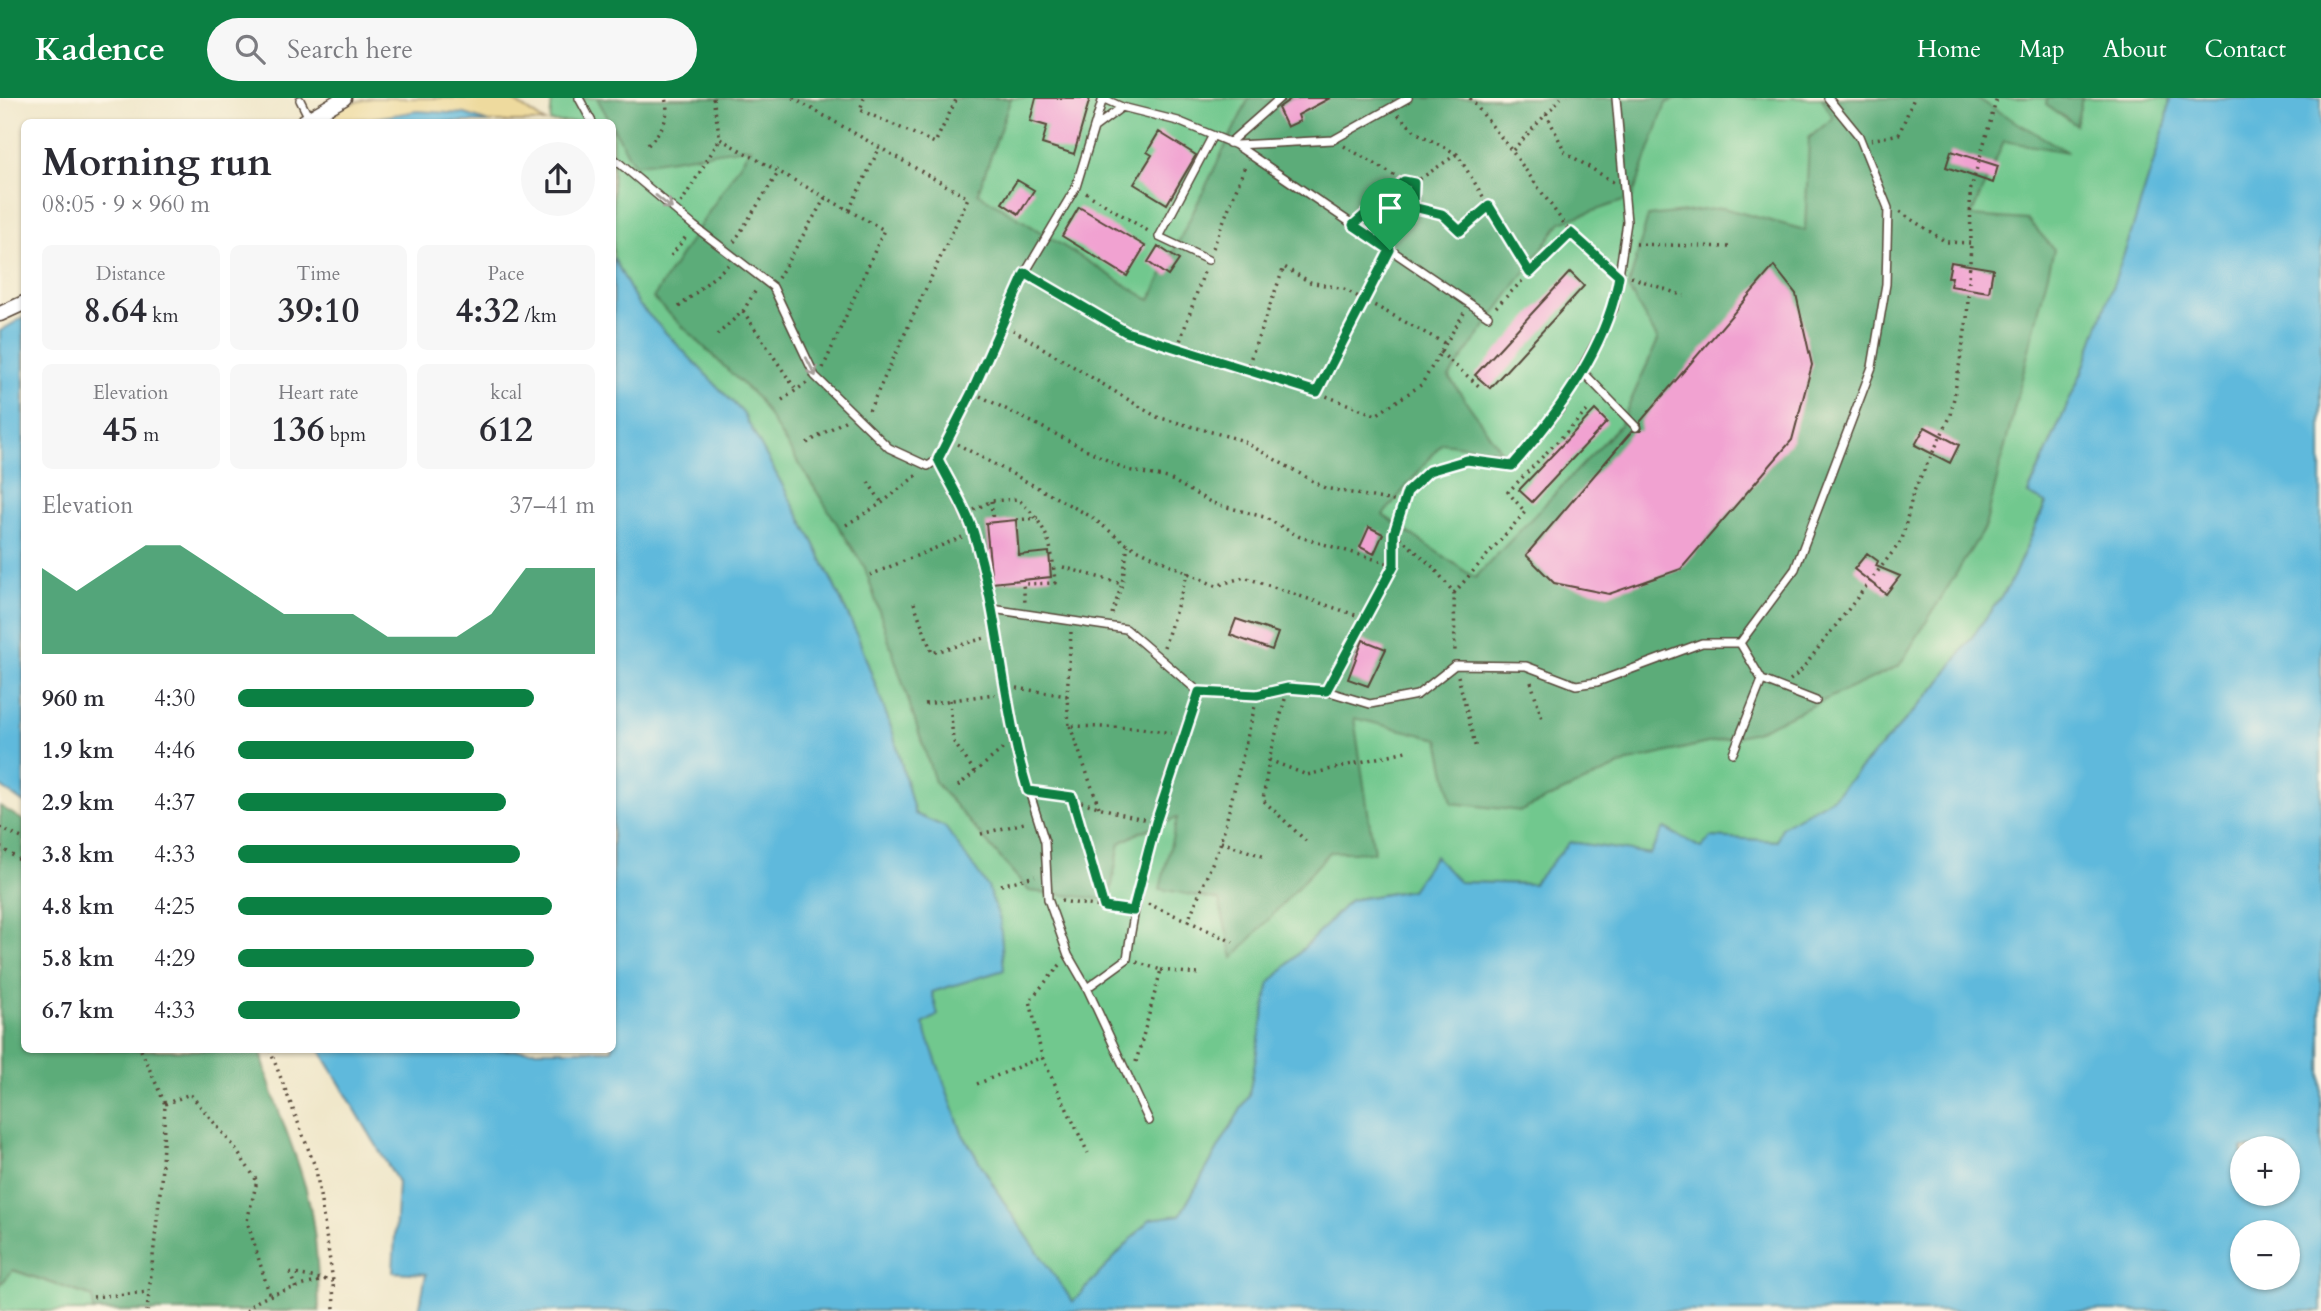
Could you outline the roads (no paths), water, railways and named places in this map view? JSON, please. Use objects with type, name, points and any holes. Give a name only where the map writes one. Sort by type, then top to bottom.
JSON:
[{"type":"street","points":[[309,119],[344,98]]},
{"type":"street","points":[[0,314],[21,304]]},
{"type":"lane","points":[[579,98],[590,119]]},
{"type":"lane","points":[[616,160],[735,260],[773,287],[817,378],[889,448],[928,466],[938,459],[949,440],[1025,273],[1076,187],[1103,98],[1122,107],[1178,121],[1232,144],[1488,316]]},
{"type":"lane","points":[[1232,144],[1280,98]]},
{"type":"lane","points":[[1232,144],[1333,140],[1389,106],[1408,98]]},
{"type":"lane","points":[[1532,443],[1560,410],[1614,308],[1627,222],[1616,98]]},
{"type":"lane","points":[[1740,643],[1795,569],[1872,367],[1886,284],[1888,208],[1861,142],[1828,98]]},
{"type":"lane","points":[[300,100],[305,119]]},
{"type":"lane","points":[[1095,128],[1122,107]]},
{"type":"lane","points":[[1208,260],[1159,237],[1212,137]]},
{"type":"lane","points":[[1581,370],[1636,427]]},
{"type":"lane","points":[[938,459],[973,532],[997,634],[1013,740],[1045,842],[1048,899],[1068,955],[1087,988],[1149,1121]]},
{"type":"lane","points":[[992,609],[1126,629],[1199,692],[1257,695],[1288,688],[1326,691],[1370,704],[1417,695],[1455,665],[1526,666],[1576,685],[1597,682],[1702,643],[1740,643]]},
{"type":"lane","points":[[1740,643],[1762,680],[1816,701]]},
{"type":"lane","points":[[1733,753],[1762,680]]},
{"type":"lane","points":[[1087,988],[1127,959],[1133,911],[1156,822],[1199,692]]},
{"type":"water","points":[[2170,98],[2321,98],[2321,1311],[419,1311],[426,1274],[393,1272],[398,1182],[322,1053],[616,1053],[616,263],[638,304],[743,413],[814,543],[856,632],[893,733],[915,814],[945,827],[988,887],[1000,920],[1004,970],[932,992],[938,1015],[923,1024],[962,1133],[1008,1209],[1073,1302],[1150,1219],[1180,1215],[1249,1095],[1269,984],[1350,900],[1411,890],[1435,856],[1459,882],[1533,884],[1570,842],[1650,854],[1664,828],[1701,848],[1711,837],[1777,841],[1782,827],[1834,797],[1937,686],[2010,584],[2046,503],[2028,494],[2082,372],[2129,240],[2167,119]]},
{"type":"water","points":[[417,111],[465,114],[479,119],[370,119]]},
{"type":"water","points":[[21,319],[21,801],[0,786],[0,331]]}]
